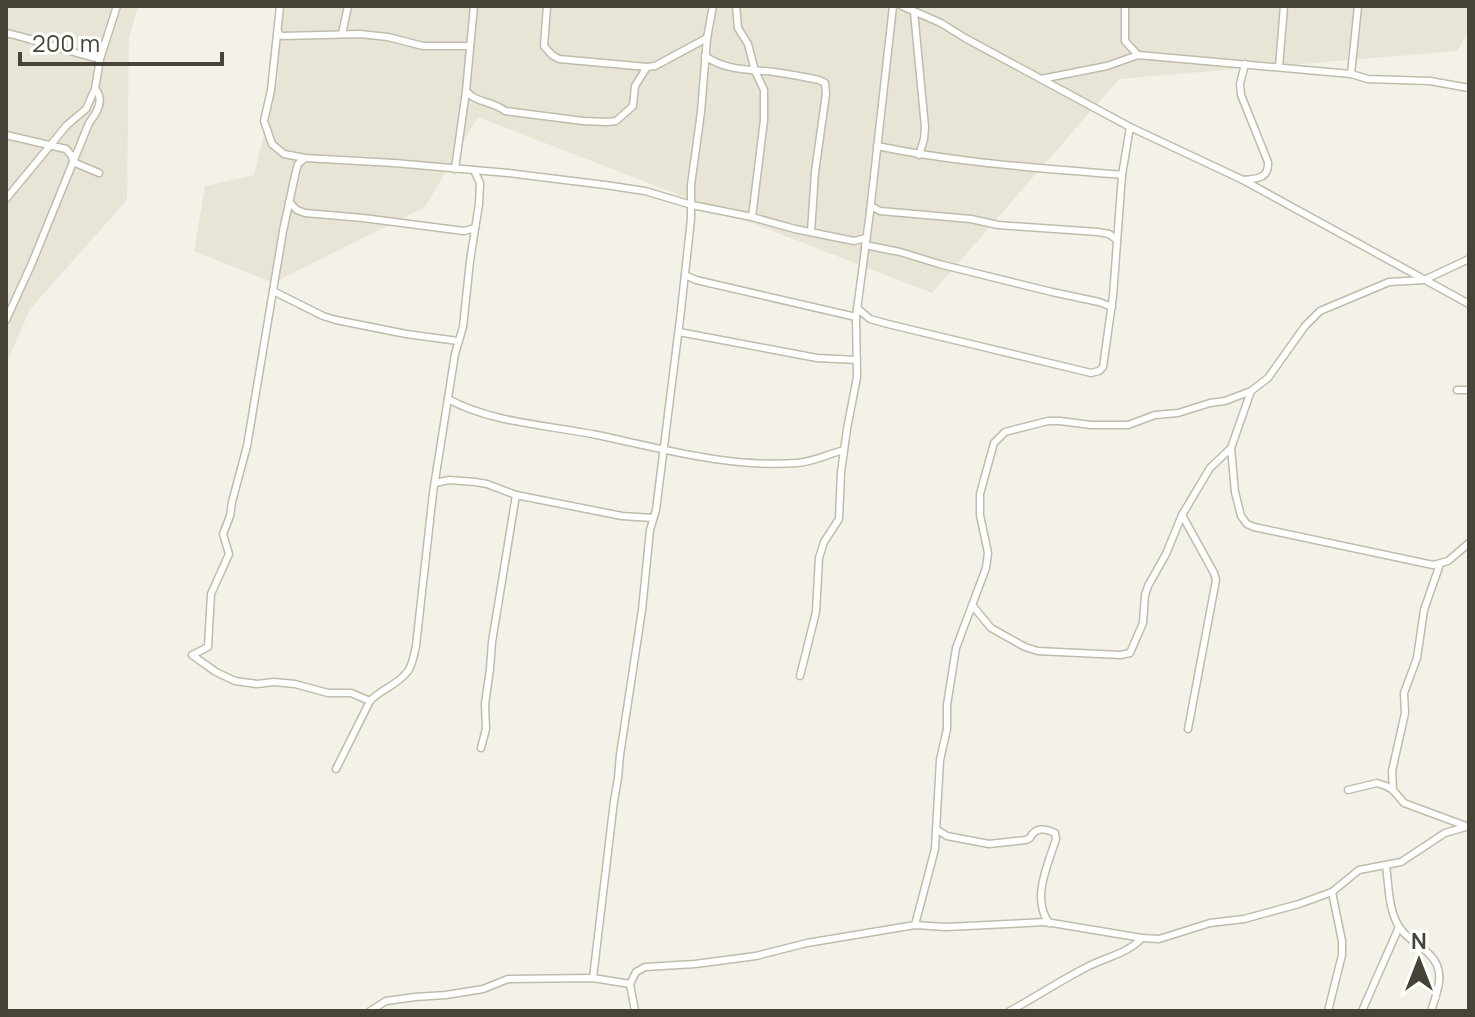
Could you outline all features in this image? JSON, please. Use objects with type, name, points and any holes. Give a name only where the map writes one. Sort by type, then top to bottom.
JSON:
[{"type":"street","points":[[6,199],[67,125],[86,109],[95,89],[100,59],[117,6]]},
{"type":"street","points":[[280,6],[271,90],[264,121],[272,144],[284,154],[496,172],[645,191],[1112,307]]},
{"type":"street","points":[[342,34],[348,6]]},
{"type":"street","points":[[455,169],[474,6]]},
{"type":"street","points":[[547,6],[544,46],[559,59],[655,66],[707,38]]},
{"type":"street","points":[[593,978],[620,755],[679,332],[692,205],[691,185],[713,6]]},
{"type":"street","points":[[736,6],[738,28],[748,44],[764,90],[764,120],[752,217]]},
{"type":"street","points":[[800,676],[815,620],[819,558],[824,542],[839,519],[844,450],[857,377],[857,307],[893,6]]},
{"type":"street","points":[[902,6],[941,23],[1130,127],[1243,180],[1469,304]]},
{"type":"street","points":[[1125,6],[1125,41],[1138,55]]},
{"type":"street","points":[[1279,67],[1284,6]]},
{"type":"street","points":[[1351,74],[1358,6]]},
{"type":"street","points":[[914,11],[925,127],[919,155]]},
{"type":"street","points":[[278,31],[282,36],[342,34],[388,37],[423,46],[470,46]]},
{"type":"street","points":[[6,33],[100,59]]},
{"type":"street","points":[[1041,79],[1107,66],[1138,55],[1351,74],[1368,79],[1430,81],[1469,88]]},
{"type":"street","points":[[705,56],[717,65],[730,68],[825,83],[811,232]]},
{"type":"street","points":[[1243,180],[1265,176],[1268,170],[1268,162],[1241,95],[1245,64]]},
{"type":"street","points":[[466,91],[473,98],[505,111],[583,121],[616,121],[633,106],[635,86],[647,67]]},
{"type":"street","points":[[6,320],[95,115],[100,95],[95,89]]},
{"type":"street","points":[[857,307],[874,320],[1091,373],[1099,371],[1103,367],[1112,307],[1122,175],[1130,127]]},
{"type":"street","points":[[6,135],[66,149],[73,162]]},
{"type":"street","points":[[877,146],[919,155],[1122,175]]},
{"type":"street","points":[[305,158],[298,164],[289,202],[247,446],[223,534],[229,554],[211,594],[208,647],[192,655],[235,681],[295,684],[328,693],[351,693],[370,701]]},
{"type":"street","points":[[73,162],[99,173]]},
{"type":"street","points":[[336,769],[370,701],[409,670],[416,646],[435,483],[458,341],[463,327],[480,183],[474,170]]},
{"type":"street","points":[[480,183],[496,172]]},
{"type":"street","points":[[289,202],[305,213],[464,231],[475,228]]},
{"type":"street","points":[[871,206],[880,211],[971,219],[998,225],[1098,232],[1109,234],[1117,240]]},
{"type":"street","points":[[869,217],[880,211]]},
{"type":"street","points":[[854,241],[865,245]]},
{"type":"street","points":[[915,925],[935,849],[940,760],[947,729],[947,705],[956,648],[986,568],[988,553],[980,515],[980,494],[994,443],[1005,432],[1048,421],[1128,425],[1155,415],[1178,413],[1225,401],[1251,391],[1268,378],[1305,326],[1320,311],[1389,282],[1424,280],[1469,259]]},
{"type":"street","points":[[685,275],[856,317]]},
{"type":"street","points":[[273,291],[336,320],[458,341]]},
{"type":"street","points":[[1099,302],[1113,294]]},
{"type":"street","points":[[679,332],[817,358],[857,360]]},
{"type":"street","points":[[1457,390],[1469,390]]},
{"type":"street","points":[[1251,391],[1231,448],[1235,492],[1241,516],[1247,524],[1433,565],[1448,561],[1469,543]]},
{"type":"street","points":[[448,399],[464,407],[514,420],[722,461],[799,463],[844,450]]},
{"type":"street","points":[[972,605],[991,628],[1038,651],[1130,653],[1143,623],[1148,586],[1166,554],[1182,515],[1210,468],[1231,448]]},
{"type":"street","points":[[435,483],[449,480],[475,482],[516,495],[622,516],[653,518]]},
{"type":"street","points":[[481,748],[486,729],[485,704],[492,642],[516,495]]},
{"type":"street","points":[[1182,515],[1216,580],[1188,729]]},
{"type":"street","points":[[1393,790],[1392,771],[1405,713],[1404,693],[1417,658],[1424,610],[1440,564]]},
{"type":"street","points":[[1348,790],[1377,783],[1393,790],[1404,803],[1468,826]]},
{"type":"street","points":[[635,1011],[630,984],[636,972],[645,967],[756,956],[807,943],[915,925],[946,927],[1032,922],[1159,939],[1210,923],[1244,919],[1332,892],[1359,870],[1401,862],[1445,833],[1468,826]]},
{"type":"street","points":[[936,829],[947,836],[995,844],[1026,840],[1038,829],[1055,833],[1040,905],[1049,923]]},
{"type":"street","points":[[1386,866],[1392,911],[1399,927],[1410,940],[1430,954],[1440,970],[1440,986],[1431,1011]]},
{"type":"street","points":[[1328,1011],[1342,955],[1332,892]]},
{"type":"street","points":[[1362,1011],[1399,927]]},
{"type":"street","points":[[1010,1011],[1088,966],[1123,953],[1142,938]]},
{"type":"street","points":[[370,1011],[386,1001],[483,989],[508,979],[593,978],[630,984]]},
{"type":"shaded area","points":[[6,6],[138,6],[129,38],[127,200],[30,309],[6,365]]},
{"type":"shaded area","points":[[276,6],[1469,6],[1469,29],[1458,51],[1119,79],[932,293],[478,117],[425,207],[273,283],[194,251],[205,186],[254,175],[278,79]]}]
